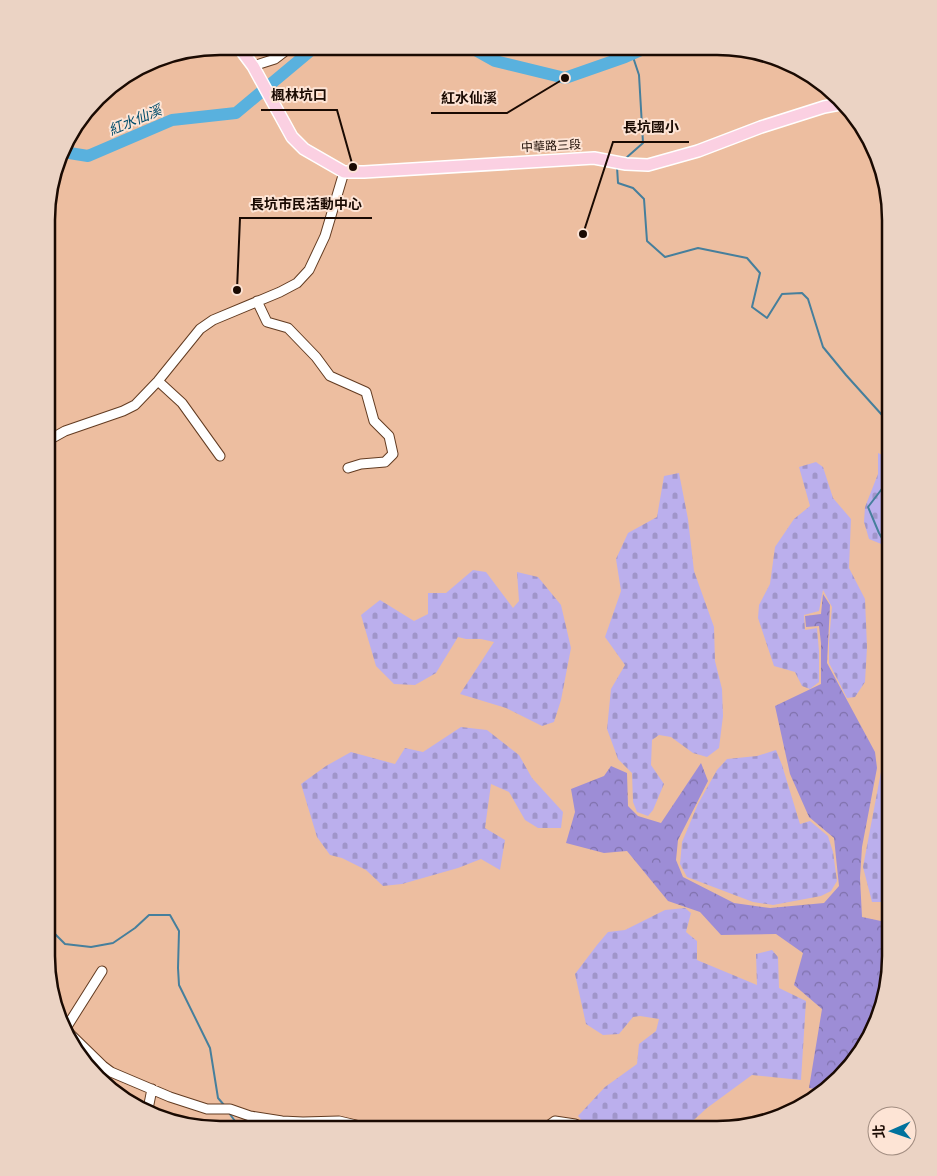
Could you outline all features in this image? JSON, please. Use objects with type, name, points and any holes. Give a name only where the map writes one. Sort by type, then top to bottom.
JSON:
[{"type":"main road","points":[[245,55],[254,68],[292,137],[304,149],[344,172]]},
{"type":"main road","name":"中華路三段","points":[[344,172],[594,158],[626,164],[648,165],[698,151],[761,126],[836,105]]},
{"type":"street","points":[[254,68],[280,55]]},
{"type":"street","points":[[55,436],[65,430],[123,411],[135,405],[158,381],[200,329],[213,320],[280,292],[296,283],[309,270],[325,236],[344,172]]},
{"type":"street","points":[[257,301],[267,322],[288,328],[316,357],[330,376],[366,392],[374,421],[389,436],[393,454],[385,462],[361,464],[348,468]]},
{"type":"street","points":[[158,381],[182,403],[220,456]]},
{"type":"street","points":[[70,1023],[102,971]]},
{"type":"street","points":[[81,1044],[111,1072],[170,1098],[207,1109],[225,1109],[264,1119],[290,1121]]},
{"type":"street","points":[[149,1104],[152,1089]]},
{"type":"green space","points":[[878,453],[882,455],[882,544],[869,539],[864,522],[865,507],[878,474]]},
{"type":"green space","points":[[816,462],[823,467],[833,498],[851,519],[849,568],[865,599],[867,647],[865,682],[855,697],[847,698],[829,663],[832,607],[823,590],[819,611],[804,615],[805,630],[817,628],[819,651],[819,682],[810,689],[802,686],[795,672],[774,666],[758,618],[759,605],[770,584],[775,547],[794,519],[810,506],[799,467]]},
{"type":"green space","points":[[679,473],[688,519],[694,571],[714,627],[715,661],[722,689],[723,716],[719,748],[707,757],[693,753],[671,737],[659,735],[652,740],[651,765],[664,784],[653,810],[648,816],[637,812],[633,802],[632,773],[618,759],[607,729],[611,689],[625,665],[605,637],[621,591],[616,559],[628,533],[657,517],[664,476]]},
{"type":"green space","points":[[473,570],[486,572],[513,608],[519,601],[517,572],[538,577],[561,605],[571,648],[561,700],[554,722],[542,726],[506,708],[460,694],[494,642],[458,637],[436,673],[415,685],[394,684],[376,666],[361,615],[380,600],[414,621],[428,614],[428,593],[446,593]]},
{"type":"green space","points":[[823,594],[830,605],[827,663],[875,752],[877,768],[862,847],[860,878],[862,917],[882,921],[882,966],[879,988],[873,1009],[860,1038],[834,1073],[814,1089],[809,1088],[822,1009],[794,985],[803,953],[776,934],[721,935],[700,912],[668,901],[627,851],[604,853],[566,843],[575,812],[571,789],[604,776],[611,766],[627,773],[628,806],[638,816],[661,823],[701,763],[708,781],[678,840],[676,860],[683,877],[734,903],[770,908],[824,903],[839,886],[834,838],[809,817],[790,774],[775,706],[821,684],[819,626],[806,627],[805,616],[821,614]]},
{"type":"green space","points":[[461,727],[487,730],[519,755],[532,778],[563,812],[561,828],[538,828],[525,820],[509,792],[491,784],[485,828],[505,840],[500,870],[481,859],[458,868],[402,884],[383,886],[366,870],[342,858],[330,855],[317,837],[301,784],[326,766],[351,752],[395,764],[405,748],[423,752]]},
{"type":"green space","points":[[776,750],[800,824],[810,821],[828,836],[833,852],[837,881],[831,891],[821,896],[773,905],[753,902],[687,877],[680,864],[682,842],[698,804],[717,770],[727,759],[757,756]]},
{"type":"green space","points":[[882,766],[882,902],[872,902],[863,867]]},
{"type":"green space","points":[[685,908],[691,913],[686,932],[697,941],[697,960],[757,985],[756,954],[772,950],[778,957],[779,988],[806,1001],[801,1080],[752,1075],[707,1108],[693,1121],[582,1121],[578,1116],[605,1087],[637,1064],[639,1044],[656,1031],[659,1019],[640,1016],[633,1017],[619,1034],[603,1035],[586,1024],[575,974],[608,932],[625,930],[665,910]]},
{"type":"waterway","name":"紅水仙溪","points":[[70,153],[88,156],[172,120],[236,113],[305,55]]},
{"type":"waterway","name":"紅水仙溪","points":[[484,55],[495,61],[565,78],[630,55]]},
{"type":"waterway","points":[[626,158],[643,143],[639,75],[632,55]]},
{"type":"waterway","points":[[617,167],[618,183],[633,188],[644,199],[647,241],[665,257],[698,248],[747,258],[760,273],[752,307],[767,318],[782,294],[802,293],[808,299],[823,347],[882,415]]},
{"type":"waterway","points":[[882,489],[868,507],[882,538]]},
{"type":"waterway","points":[[55,934],[65,944],[91,947],[113,943],[135,928],[149,915],[170,915],[179,931],[179,985],[210,1048],[218,1098],[224,1105]]},
{"type":"waterway","points":[[229,1113],[235,1121]]},
{"type":"place","name":"紅水仙溪","points":[[565,78]]},
{"type":"place","name":"楓林坑口","points":[[353,167]]},
{"type":"place","name":"長坑國小","points":[[583,234]]},
{"type":"place","name":"長坑市民活動中心","points":[[237,290]]}]
